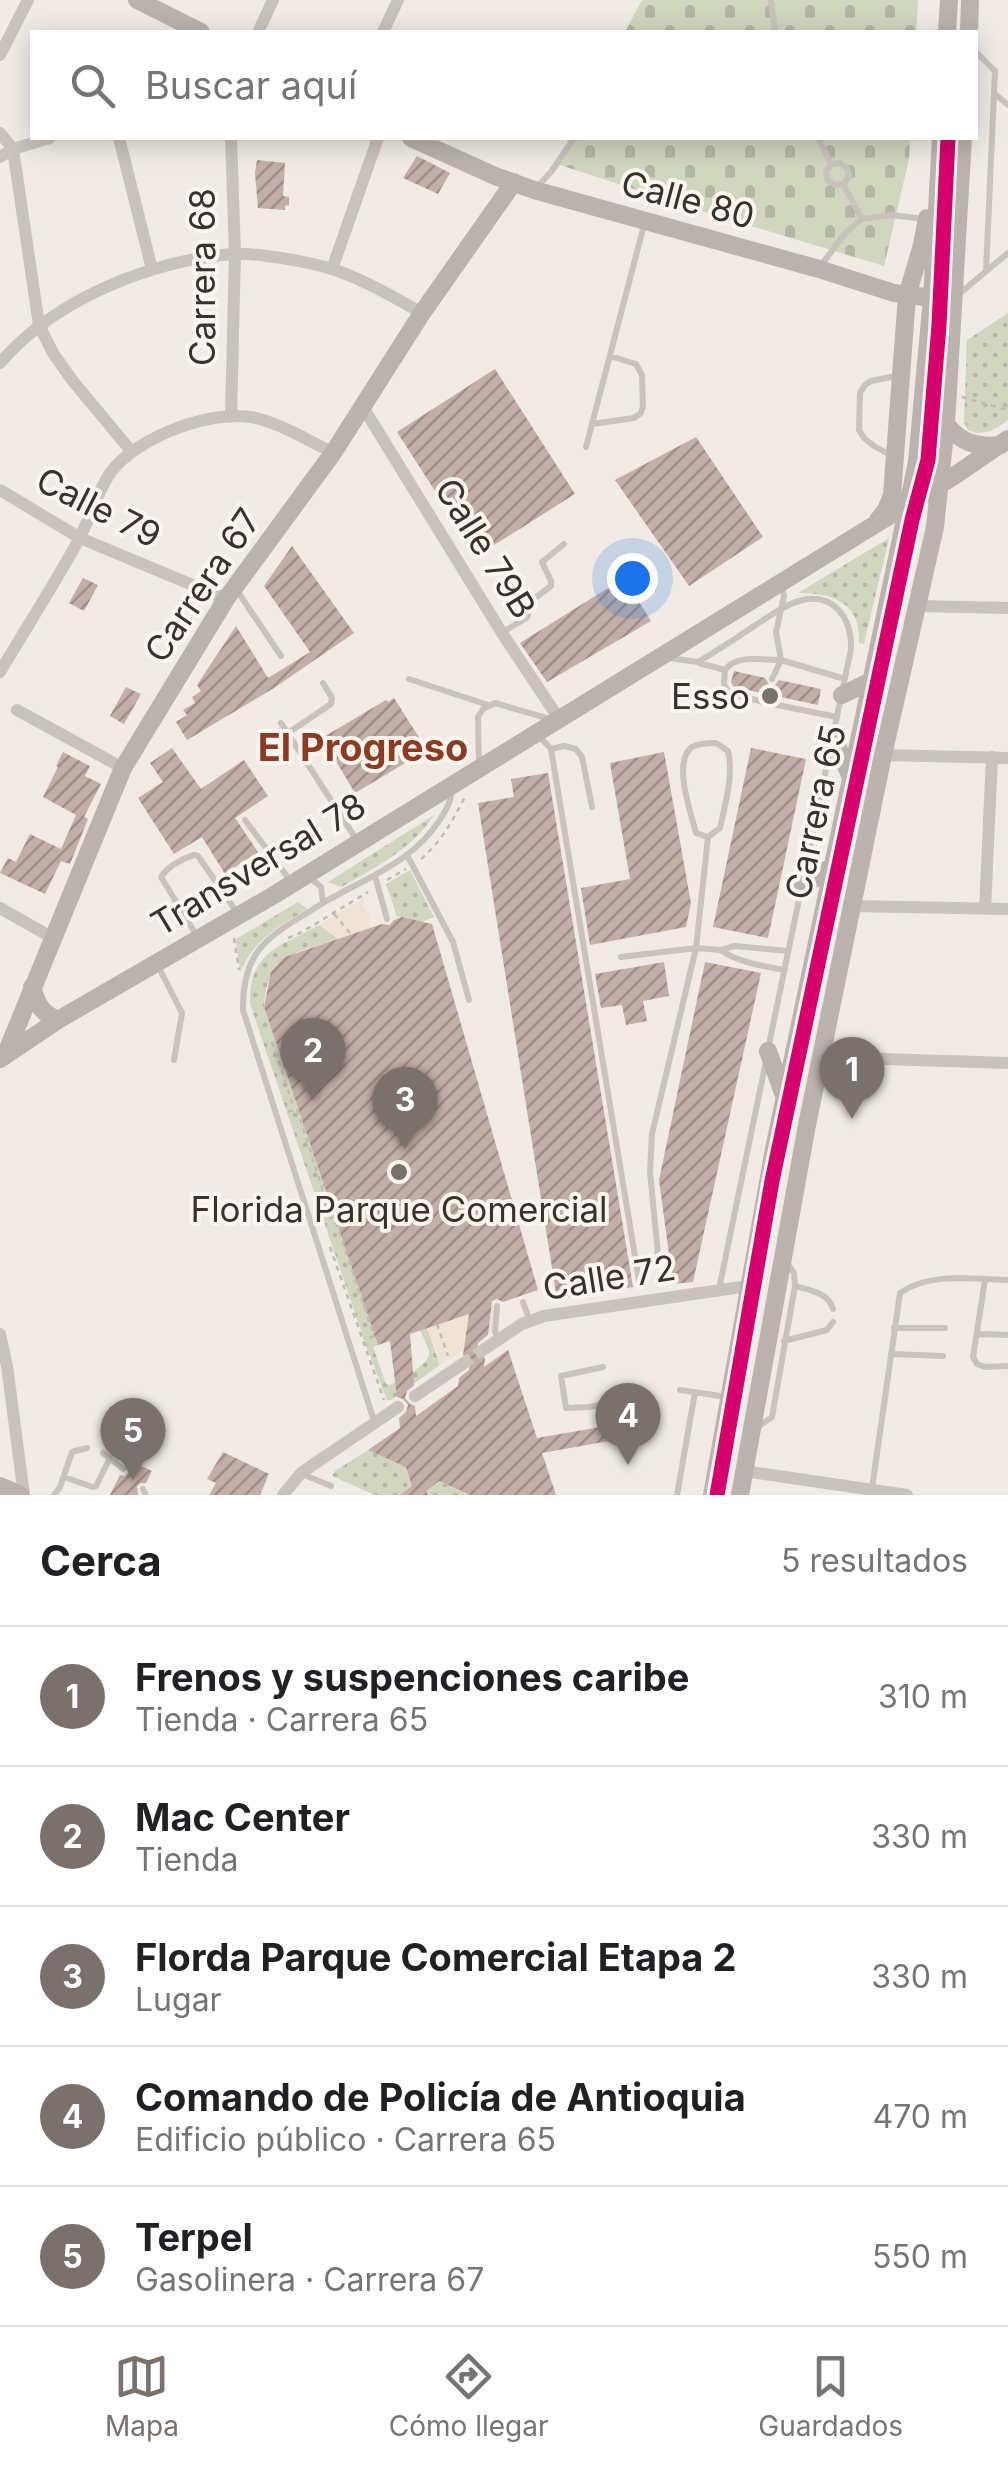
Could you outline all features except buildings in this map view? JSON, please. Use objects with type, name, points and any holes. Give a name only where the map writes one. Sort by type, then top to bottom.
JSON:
[{"type":"main road","points":[[947,30],[948,0]]},
{"type":"main road","points":[[149,3],[197,30]]},
{"type":"main road","points":[[969,30],[971,4]]},
{"type":"main road","name":"Calle 80","points":[[416,140],[534,190],[908,296],[953,300]]},
{"type":"main road","points":[[875,524],[890,504],[908,296],[920,254],[941,140]]},
{"type":"main road","name":"Carrera 65","points":[[712,1495],[785,1096],[922,433],[941,140]]},
{"type":"main road","name":"Carrera 65","points":[[740,1495],[820,1057],[932,544],[946,424],[962,140]]},
{"type":"main road","name":"Carrera 67","points":[[2,1058],[123,768],[231,594],[333,452],[422,313],[514,182]]},
{"type":"main road","points":[[899,410],[922,433]]},
{"type":"main road","points":[[946,424],[964,441],[984,446],[1005,442]]},
{"type":"main road","name":"Transversal 78","points":[[2,1058],[58,1020],[199,938],[307,882],[358,843],[1005,442]]},
{"type":"main road","points":[[843,687],[874,680]]},
{"type":"main road","points":[[833,736],[852,780]]},
{"type":"main road","points":[[802,886],[834,865]]},
{"type":"main road","points":[[32,987],[38,1007],[58,1020]]},
{"type":"main road","points":[[768,1051],[785,1096]]},
{"type":"main road","points":[[0,1486],[22,1495]]},
{"type":"street","points":[[0,54],[28,0]]},
{"type":"street","points":[[259,30],[274,0]]},
{"type":"street","points":[[383,30],[398,0]]},
{"type":"street","points":[[0,133],[13,149],[39,325],[72,380],[132,452]]},
{"type":"street","points":[[0,157],[43,140]]},
{"type":"street","points":[[120,140],[152,269]]},
{"type":"street","name":"Carrera 68","points":[[231,140],[235,254],[232,416]]},
{"type":"street","points":[[332,269],[377,140]]},
{"type":"street","points":[[1,360],[39,325],[102,289],[152,269],[235,254],[332,269],[422,313]]},
{"type":"street","name":"Calle 79B","points":[[363,407],[558,720]]},
{"type":"street","points":[[0,672],[80,538],[99,493],[113,470],[132,452],[178,428],[232,416],[255,418],[333,452]]},
{"type":"street","name":"Calle 79","points":[[0,490],[80,538],[231,594]]},
{"type":"street","points":[[918,606],[1008,608]]},
{"type":"street","points":[[17,710],[123,768]]},
{"type":"street","points":[[883,755],[1008,758]]},
{"type":"street","points":[[985,909],[992,757]]},
{"type":"street","points":[[852,906],[1008,909]]},
{"type":"street","points":[[0,908],[53,938]]},
{"type":"street","points":[[820,1057],[1008,1063]]},
{"type":"street","name":"Calle 72","points":[[486,1348],[530,1320],[748,1286]]},
{"type":"street","points":[[0,1334],[22,1495]]},
{"type":"street","points":[[414,1396],[456,1364]]},
{"type":"street","points":[[283,1495],[292,1481],[392,1406]]},
{"type":"street","points":[[744,1471],[838,1490],[908,1495]]},
{"type":"lane","points":[[771,0],[775,30]]},
{"type":"lane","points":[[978,54],[995,71],[986,272]]},
{"type":"lane","points":[[994,93],[1008,105]]},
{"type":"lane","points":[[534,190],[573,140]]},
{"type":"lane","points":[[819,140],[831,164]]},
{"type":"lane","points":[[840,163],[847,168],[844,184],[835,186],[828,180],[826,172],[831,164],[840,163]]},
{"type":"lane","points":[[844,184],[862,219]]},
{"type":"lane","points":[[819,269],[846,232],[862,219],[891,215],[926,220]]},
{"type":"lane","points":[[586,446],[646,221]]},
{"type":"lane","points":[[953,300],[1008,253]]},
{"type":"lane","points":[[592,424],[634,418],[643,406],[642,376],[636,364],[610,356]]},
{"type":"lane","points":[[895,457],[874,446],[859,430],[860,393],[871,381],[902,376]]},
{"type":"lane","points":[[502,633],[526,618],[527,604],[551,586],[542,562],[564,544]]},
{"type":"lane","points":[[772,679],[781,660],[776,641],[784,596],[781,581]]},
{"type":"lane","points":[[231,594],[281,656]]},
{"type":"lane","points":[[698,662],[796,601],[818,599],[841,610],[851,634],[718,1290]]},
{"type":"lane","points":[[659,658],[680,658],[725,670]]},
{"type":"lane","points":[[837,716],[729,693],[724,684],[725,670],[739,660],[781,660],[843,687]]},
{"type":"lane","points":[[409,680],[488,705]]},
{"type":"lane","points":[[288,734],[331,704],[324,683]]},
{"type":"lane","points":[[480,768],[478,717],[488,705],[494,703],[558,720]]},
{"type":"lane","points":[[281,723],[358,843]]},
{"type":"lane","points":[[537,733],[551,749],[640,1280]]},
{"type":"lane","points":[[659,1264],[650,1172],[652,1134],[696,948],[708,837],[720,828],[731,763],[728,751],[716,743],[692,747],[684,757],[682,775],[696,833],[708,837]]},
{"type":"lane","points":[[551,749],[576,749],[582,757],[592,806]]},
{"type":"lane","points":[[374,1422],[242,1010],[244,982],[256,951],[272,936],[407,855],[433,830],[451,801],[451,786]]},
{"type":"lane","points":[[245,820],[323,903]]},
{"type":"lane","points":[[407,855],[453,942],[469,1000]]},
{"type":"lane","points":[[199,938],[161,876],[188,856],[198,856],[239,915]]},
{"type":"lane","points":[[375,876],[387,919]]},
{"type":"lane","points":[[307,882],[339,894]]},
{"type":"lane","points":[[181,910],[219,886]]},
{"type":"lane","points":[[621,957],[734,946],[789,951]]},
{"type":"lane","points":[[721,950],[745,962],[785,970]]},
{"type":"lane","points":[[157,963],[182,1012],[174,1060]]},
{"type":"lane","points":[[751,1432],[772,1417],[795,1286],[794,1273],[782,1258]]},
{"type":"lane","points":[[872,1490],[900,1293],[926,1280],[1008,1280]]},
{"type":"lane","points":[[985,1280],[973,1357],[985,1367],[1008,1366]]},
{"type":"lane","points":[[795,1286],[825,1295],[833,1309]]},
{"type":"lane","points":[[522,1302],[530,1320]]},
{"type":"lane","points":[[497,1306],[495,1332],[500,1339]]},
{"type":"lane","points":[[784,1341],[827,1330],[833,1322]]},
{"type":"lane","points":[[894,1328],[945,1328]]},
{"type":"lane","points":[[977,1334],[1007,1332]]},
{"type":"lane","points":[[891,1354],[943,1356]]},
{"type":"lane","points":[[603,1367],[561,1376],[566,1408],[590,1408],[643,1397]]},
{"type":"lane","points":[[758,1390],[780,1367]]},
{"type":"lane","points":[[680,1390],[729,1398]]},
{"type":"lane","points":[[677,1495],[695,1392]]},
{"type":"lane","points":[[54,1495],[72,1452],[87,1448]]},
{"type":"lane","points":[[64,1478],[96,1486],[106,1455],[124,1469]]},
{"type":"lane","points":[[301,1474],[331,1486]]},
{"type":"path","points":[[960,397],[1008,410]]},
{"type":"path","points":[[333,913],[351,934]]},
{"type":"path","points":[[272,1042],[331,1218]]},
{"type":"path","points":[[283,1114],[295,1110]]},
{"type":"path","points":[[320,1221],[334,1217],[374,1336],[362,1340]]},
{"type":"path","points":[[437,1324],[456,1364]]},
{"type":"path","points":[[366,1351],[392,1406]]},
{"type":"green space","points":[[642,0],[918,0],[916,30],[626,30]]},
{"type":"green space","points":[[570,140],[910,140],[884,266],[557,164]]},
{"type":"green space","points":[[1008,313],[1008,420],[989,431],[973,432],[964,422],[967,340]]},
{"type":"green space","points":[[889,538],[864,644],[859,643],[850,609],[833,598],[798,593]]},
{"type":"green space","points":[[434,815],[415,838],[381,864],[342,887],[328,882]]},
{"type":"green space","points":[[410,870],[434,917],[422,922],[397,916],[386,884]]},
{"type":"green space","points":[[298,902],[307,909],[260,942],[240,972],[236,939]]},
{"type":"green space","points":[[319,925],[338,939],[296,953],[277,966],[266,989],[264,1007],[378,1345],[373,1347],[386,1384],[406,1376],[428,1358],[420,1330],[427,1328],[440,1365],[391,1400],[387,1400],[367,1348],[250,1004],[251,986],[261,962],[280,946]]},
{"type":"green space","points":[[368,1450],[470,1495],[375,1495],[332,1476]]},
{"type":"shaded area","points":[[365,897],[363,907],[369,914],[370,928],[338,939],[319,925]]},
{"type":"shaded area","points":[[493,1305],[492,1331],[440,1365],[427,1328]]},
{"type":"tunnel","points":[[461,1365],[486,1348]]},
{"type":"cycle path","points":[[717,1495],[772,1181],[928,460],[948,140]]},
{"type":"place","name":"Esso","points":[[770,696]]},
{"type":"place","name":"Mac Center","points":[[313,1100]]},
{"type":"place","name":"Frenos y suspenciones caribe","points":[[852,1119]]},
{"type":"place","name":"Florda Parque Comercial Etapa 2","points":[[405,1149]]},
{"type":"place","name":"Florida Parque Comercial","points":[[399,1172]]},
{"type":"place","name":"Comando de Policía de Antioquia","points":[[628,1465]]},
{"type":"place","name":"Terpel","points":[[133,1480]]},
{"type":"district","name":"El Progreso","points":[[363,747]]}]
